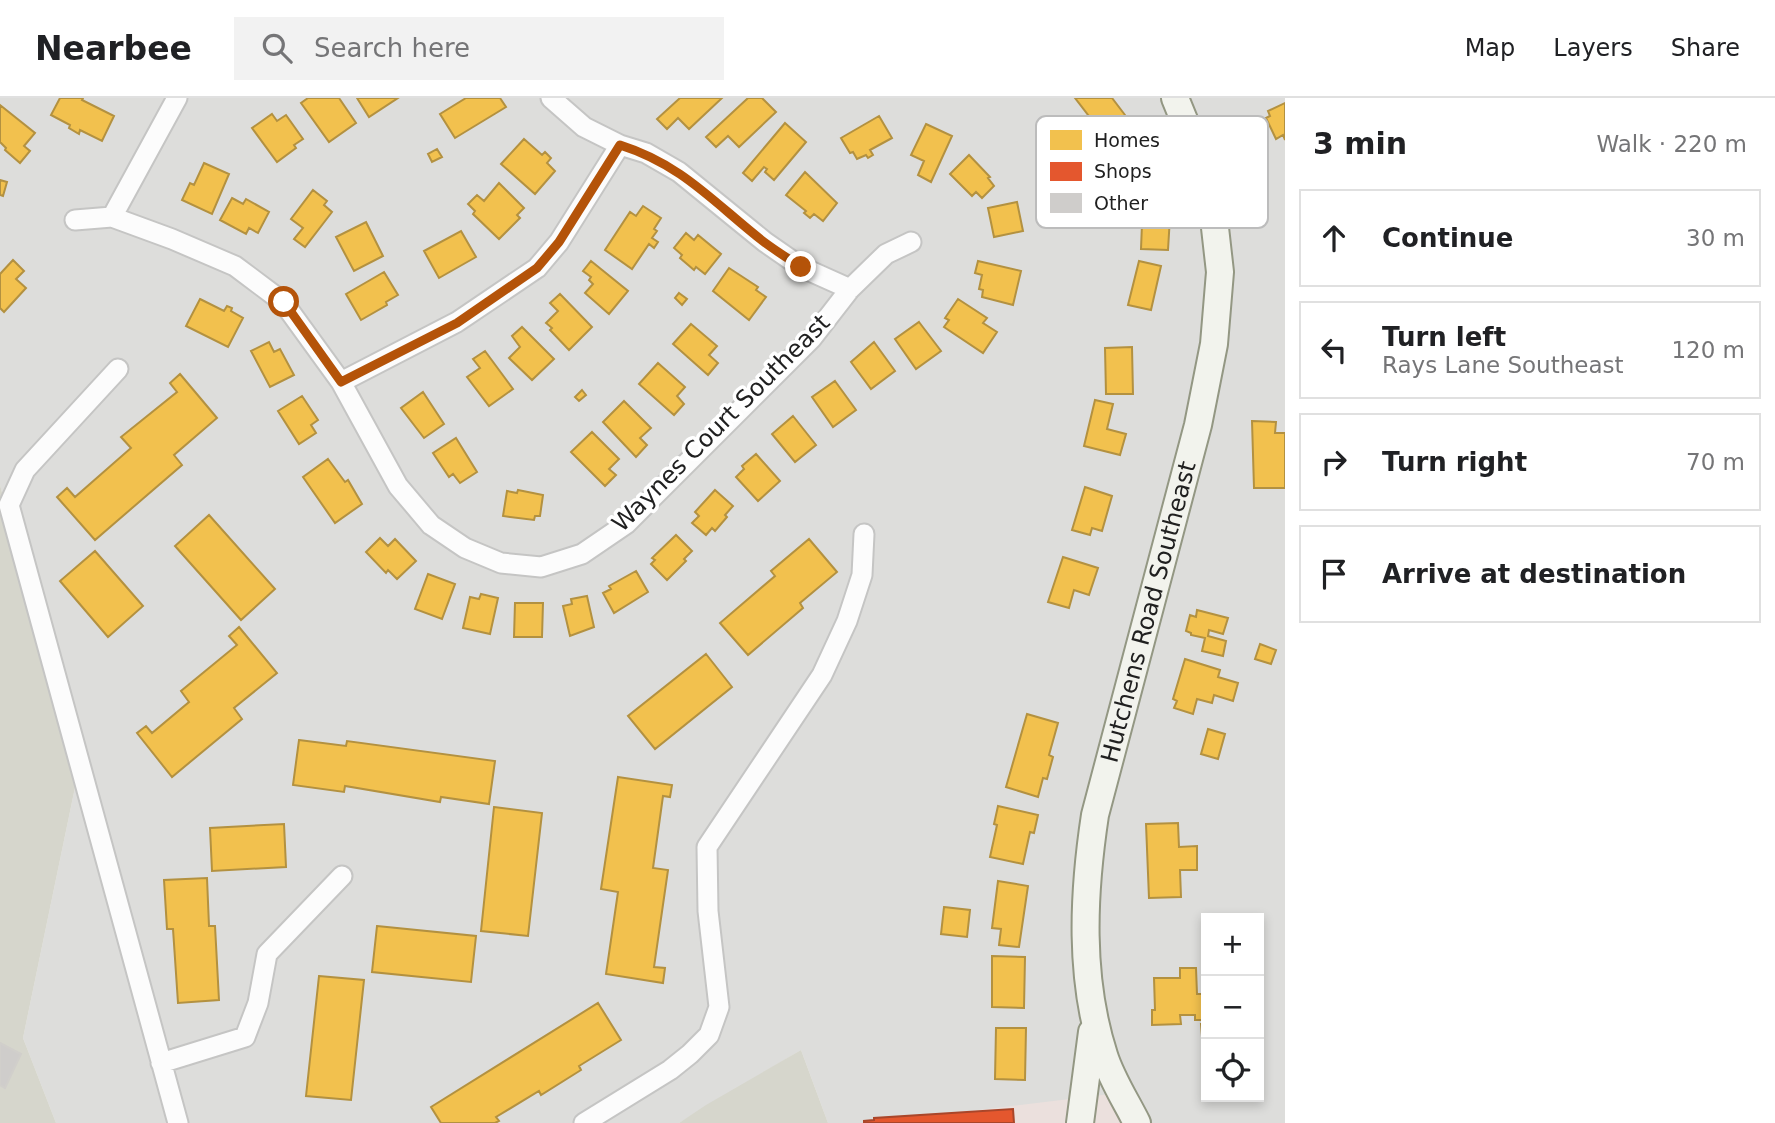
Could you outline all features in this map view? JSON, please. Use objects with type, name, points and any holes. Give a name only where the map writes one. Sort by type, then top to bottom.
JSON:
[{"type":"street","points":[[75,220],[112,218],[177,98]]},
{"type":"street","points":[[551,98],[584,127],[620,145],[646,153],[679,172],[765,242],[801,267],[850,289]]},
{"type":"street","name":"Hutchens Road Southeast","points":[[1175,98],[1182,116]]},
{"type":"street","points":[[341,382],[457,323],[537,268],[559,242],[620,145]]},
{"type":"street","name":"Waynes Court Southeast","points":[[112,218],[172,239],[235,266],[284,302],[341,382],[398,485],[431,525],[465,548],[501,563],[541,567],[582,554],[626,524],[812,338],[850,289],[886,254],[911,242]]},
{"type":"street","name":"Hutchens Road Southeast","points":[[1137,1123],[1104,1058],[1094,1017],[1085,942],[1087,872],[1096,815],[1198,425],[1215,332],[1220,272],[1215,228]]},
{"type":"street","points":[[118,369],[25,470],[9,505],[178,1123]]},
{"type":"street","points":[[584,1123],[670,1070],[709,1035],[719,1007],[708,911],[707,847],[822,676],[847,621],[862,575],[864,534]]},
{"type":"street","points":[[161,1063],[245,1037],[258,1003],[267,954],[342,876]]},
{"type":"street","points":[[1080,1123],[1094,1017]]},
{"type":"shaded area","points":[[0,98],[1285,98],[1285,1123],[828,1123],[801,1050],[679,1123],[56,1123],[23,1038],[78,773],[0,485]]},
{"type":"shaded area","points":[[0,485],[78,773],[23,1038],[56,1123],[0,1123]]},
{"type":"shaded area","points":[[801,1050],[828,1123],[679,1123],[706,1105]]},
{"type":"shaded area","points":[[1111,1094],[1137,1123],[871,1123]]},
{"type":"building: Homes","points":[[60,98],[83,98],[82,100],[114,116],[102,141],[80,130],[79,134],[69,128],[70,125],[51,115]]},
{"type":"building: Homes","points":[[308,98],[339,98],[356,123],[329,142],[301,103]]},
{"type":"building: Homes","points":[[357,98],[398,98],[369,117]]},
{"type":"building: Homes","points":[[466,98],[500,98],[506,107],[455,138],[440,114]]},
{"type":"building: Homes","points":[[680,98],[722,98],[689,129],[678,118],[667,129],[657,119]]},
{"type":"building: Homes","points":[[748,98],[762,98],[776,112],[739,147],[728,136],[716,147],[706,137]]},
{"type":"building: Homes","points":[[1075,98],[1112,98],[1125,115],[1124,116],[1089,116]]},
{"type":"building: Homes","points":[[1285,103],[1285,140],[1283,135],[1276,139],[1268,122],[1268,111]]},
{"type":"building: Homes","points":[[0,105],[35,133],[24,146],[30,151],[20,163],[0,142]]},
{"type":"building: Homes","points":[[272,114],[277,121],[286,115],[303,139],[294,145],[296,148],[277,162],[252,128]]},
{"type":"building: Homes","points":[[879,116],[892,138],[870,150],[873,155],[868,158],[866,155],[857,159],[841,138]]},
{"type":"building: Homes","points":[[785,123],[806,142],[774,180],[765,172],[767,169],[764,167],[752,181],[743,173]]},
{"type":"building: Homes","points":[[926,124],[952,136],[931,182],[918,175],[924,161],[911,155]]},
{"type":"building: Homes","points":[[524,139],[542,155],[545,152],[551,158],[547,163],[555,171],[535,194],[501,164]]},
{"type":"building: Homes","points":[[437,149],[442,157],[432,162],[428,154]]},
{"type":"building: Homes","points":[[969,155],[990,177],[988,178],[994,186],[982,198],[976,192],[972,196],[950,174]]},
{"type":"building: Homes","points":[[204,163],[229,174],[212,214],[182,200],[190,183],[194,185]]},
{"type":"building: Homes","points":[[805,172],[837,203],[823,221],[814,214],[810,218],[804,213],[806,211],[786,195]]},
{"type":"building: Homes","points":[[0,180],[7,182],[3,196],[0,195]]},
{"type":"building: Homes","points":[[499,183],[524,208],[517,215],[520,218],[499,239],[473,214],[475,211],[468,204],[477,195],[484,201]]},
{"type":"building: Homes","points":[[313,190],[327,201],[324,205],[332,212],[305,247],[294,239],[303,228],[291,219]]},
{"type":"building: Homes","points":[[232,198],[243,204],[246,199],[269,212],[258,233],[249,228],[246,234],[220,220]]},
{"type":"building: Homes","points":[[1017,202],[1023,231],[994,237],[988,208]]},
{"type":"building: Homes","points":[[643,206],[661,218],[652,238],[658,242],[654,248],[649,244],[632,269],[605,250],[630,212],[636,216]]},
{"type":"building: Homes","points":[[366,222],[383,256],[354,271],[336,237]]},
{"type":"building: Homes","points":[[1142,228],[1169,228],[1168,250],[1141,249]]},
{"type":"building: Homes","points":[[461,231],[476,257],[439,278],[424,251]]},
{"type":"building: Homes","points":[[686,233],[694,240],[698,235],[721,254],[705,274],[696,267],[694,270],[680,258],[682,255],[674,248]]},
{"type":"building: Homes","points":[[13,260],[24,271],[16,279],[26,288],[4,312],[0,308],[0,274]]},
{"type":"building: Homes","points":[[591,261],[628,291],[609,314],[585,293],[593,284],[589,280],[591,277],[583,271]]},
{"type":"building: Homes","points":[[978,261],[1021,271],[1013,305],[982,297],[983,290],[979,289],[982,275],[975,273]]},
{"type":"building: Homes","points":[[1139,261],[1161,266],[1151,310],[1128,305]]},
{"type":"building: Homes","points":[[729,268],[758,287],[756,290],[766,297],[749,320],[713,291]]},
{"type":"building: Homes","points":[[384,272],[398,295],[386,302],[387,305],[361,320],[346,294]]},
{"type":"building: Homes","points":[[679,293],[687,299],[682,305],[675,298]]},
{"type":"building: Homes","points":[[560,294],[592,327],[569,350],[546,323],[558,311],[550,303]]},
{"type":"building: Homes","points":[[200,299],[224,311],[227,306],[232,308],[231,311],[243,318],[228,347],[186,326]]},
{"type":"building: Homes","points":[[958,299],[987,318],[983,323],[997,332],[983,353],[944,327],[949,320],[945,318]]},
{"type":"building: Homes","points":[[919,322],[941,351],[916,369],[895,339]]},
{"type":"building: Homes","points":[[691,324],[717,346],[709,355],[718,363],[708,375],[673,344]]},
{"type":"building: Homes","points":[[522,327],[554,359],[532,380],[509,358],[520,347],[512,336]]},
{"type":"building: Homes","points":[[269,342],[274,352],[280,349],[294,375],[270,387],[251,351]]},
{"type":"building: Homes","points":[[874,342],[895,371],[871,389],[851,362]]},
{"type":"building: Homes","points":[[1132,347],[1133,394],[1106,394],[1105,348]]},
{"type":"building: Homes","points":[[485,351],[513,389],[489,406],[467,377],[480,368],[473,359]]},
{"type":"building: Homes","points":[[658,363],[685,387],[677,396],[684,404],[674,415],[639,384]]},
{"type":"building: Homes","points":[[180,374],[217,418],[174,455],[182,465],[95,540],[57,497],[67,488],[75,497],[131,448],[121,437],[177,392],[170,383]]},
{"type":"building: Homes","points":[[835,381],[856,410],[833,427],[812,397]]},
{"type":"building: Homes","points":[[582,390],[586,395],[579,401],[575,397]]},
{"type":"building: Homes","points":[[423,392],[444,424],[424,438],[401,408]]},
{"type":"building: Homes","points":[[302,396],[318,420],[311,425],[316,433],[299,444],[278,411]]},
{"type":"building: Homes","points":[[1095,400],[1113,404],[1107,429],[1126,434],[1120,455],[1084,446]]},
{"type":"building: Homes","points":[[624,401],[651,428],[640,438],[647,445],[636,457],[603,422]]},
{"type":"building: Homes","points":[[793,416],[816,445],[795,462],[772,434]]},
{"type":"building: Homes","points":[[1252,421],[1276,422],[1275,433],[1285,433],[1285,488],[1254,488]]},
{"type":"building: Homes","points":[[592,432],[619,459],[609,469],[616,475],[605,486],[571,452]]},
{"type":"building: Homes","points":[[456,438],[477,472],[460,483],[453,474],[449,477],[433,453]]},
{"type":"building: Homes","points":[[756,454],[780,481],[758,501],[736,477],[744,469],[742,466]]},
{"type":"building: Homes","points":[[328,459],[345,482],[348,480],[362,504],[335,523],[303,477]]},
{"type":"building: Homes","points":[[1085,487],[1112,496],[1102,531],[1092,528],[1090,535],[1072,530]]},
{"type":"building: Homes","points":[[518,490],[543,495],[540,516],[535,516],[534,520],[503,516],[507,491],[517,493]]},
{"type":"building: Homes","points":[[715,490],[733,506],[715,531],[712,528],[706,535],[692,523],[699,516],[695,512]]},
{"type":"building: Homes","points":[[209,515],[275,589],[241,620],[175,546]]},
{"type":"building: Homes","points":[[676,535],[692,551],[667,580],[651,564],[655,560],[652,558]]},
{"type":"building: Homes","points":[[380,538],[388,546],[395,539],[416,561],[397,579],[388,570],[386,573],[366,552]]},
{"type":"building: Homes","points":[[809,539],[837,572],[800,603],[803,608],[748,655],[720,623],[775,576],[771,571]]},
{"type":"building: Homes","points":[[95,551],[143,606],[108,637],[60,581]]},
{"type":"building: Homes","points":[[1063,557],[1098,568],[1089,595],[1074,590],[1069,608],[1048,602]]},
{"type":"building: Homes","points":[[636,571],[648,592],[614,613],[603,593],[611,589],[609,586]]},
{"type":"building: Homes","points":[[428,574],[455,584],[442,619],[415,609]]},
{"type":"building: Homes","points":[[481,594],[498,598],[490,634],[463,628],[470,597],[479,599]]},
{"type":"building: Homes","points":[[587,596],[594,627],[570,636],[563,606],[572,604],[571,599]]},
{"type":"building: Homes","points":[[515,603],[543,603],[542,637],[514,637]]},
{"type":"building: Homes","points":[[1197,610],[1228,618],[1223,634],[1209,630],[1208,636],[1226,641],[1223,656],[1202,651],[1205,638],[1186,631],[1190,615],[1196,617]]},
{"type":"building: Homes","points":[[239,627],[277,673],[234,708],[242,719],[172,777],[137,733],[146,726],[152,733],[189,702],[181,691],[237,645],[229,636]]},
{"type":"building: Homes","points":[[1260,644],[1276,650],[1271,664],[1255,659]]},
{"type":"building: Homes","points":[[706,654],[732,687],[655,749],[628,716]]},
{"type":"building: Homes","points":[[1185,659],[1220,670],[1218,677],[1238,683],[1233,701],[1214,695],[1212,703],[1197,699],[1193,714],[1174,708],[1177,701],[1173,699]]},
{"type":"building: Homes","points":[[1027,714],[1058,723],[1049,755],[1053,757],[1047,779],[1043,778],[1038,797],[1006,787]]},
{"type":"building: Homes","points":[[1208,729],[1225,734],[1218,759],[1201,754]]},
{"type":"building: Homes","points":[[299,740],[346,746],[347,741],[495,761],[489,804],[441,797],[440,802],[345,786],[344,792],[293,785]]},
{"type":"building: Homes","points":[[618,777],[672,785],[670,797],[663,796],[653,868],[668,870],[654,967],[665,968],[663,983],[606,974],[618,892],[601,889]]},
{"type":"building: Homes","points":[[998,806],[1038,815],[1034,833],[1030,832],[1023,864],[990,857]]},
{"type":"building: Homes","points":[[494,807],[542,813],[528,936],[481,931]]},
{"type":"building: Homes","points":[[1178,823],[1179,847],[1197,846],[1197,870],[1180,870],[1181,897],[1149,898],[1146,824]]},
{"type":"building: Homes","points":[[284,824],[286,867],[212,871],[210,828]]},
{"type":"building: Homes","points":[[207,878],[209,926],[215,926],[219,1000],[178,1003],[173,929],[167,929],[164,880]]},
{"type":"building: Homes","points":[[998,881],[1028,886],[1019,947],[999,945],[1001,929],[992,928]]},
{"type":"building: Homes","points":[[944,907],[970,910],[967,937],[941,934]]},
{"type":"building: Homes","points":[[377,926],[476,936],[471,982],[372,972]]},
{"type":"building: Homes","points":[[992,956],[1025,957],[1024,1008],[992,1007]]},
{"type":"building: Homes","points":[[1180,968],[1196,968],[1197,994],[1201,994],[1201,1020],[1195,1020],[1195,1015],[1180,1015],[1181,1024],[1152,1025],[1152,1010],[1155,1010],[1154,978],[1180,978]]},
{"type":"building: Homes","points":[[319,976],[364,980],[351,1100],[306,1096]]},
{"type":"building: Homes","points":[[598,1003],[621,1040],[579,1066],[581,1070],[541,1095],[539,1091],[496,1117],[499,1121],[495,1123],[441,1123],[431,1107]]},
{"type":"building: Homes","points":[[996,1028],[1026,1028],[1025,1080],[995,1079]]},
{"type":"building: Shops","points":[[1013,1109],[1014,1123],[864,1123],[874,1118]]},
{"type":"building: Other","points":[[0,1043],[21,1054],[5,1088],[0,1085]]},
{"type":"route","points":[[284,302],[341,382],[457,323],[537,268],[559,242],[620,145],[646,153],[679,172],[765,242],[801,267]]}]
